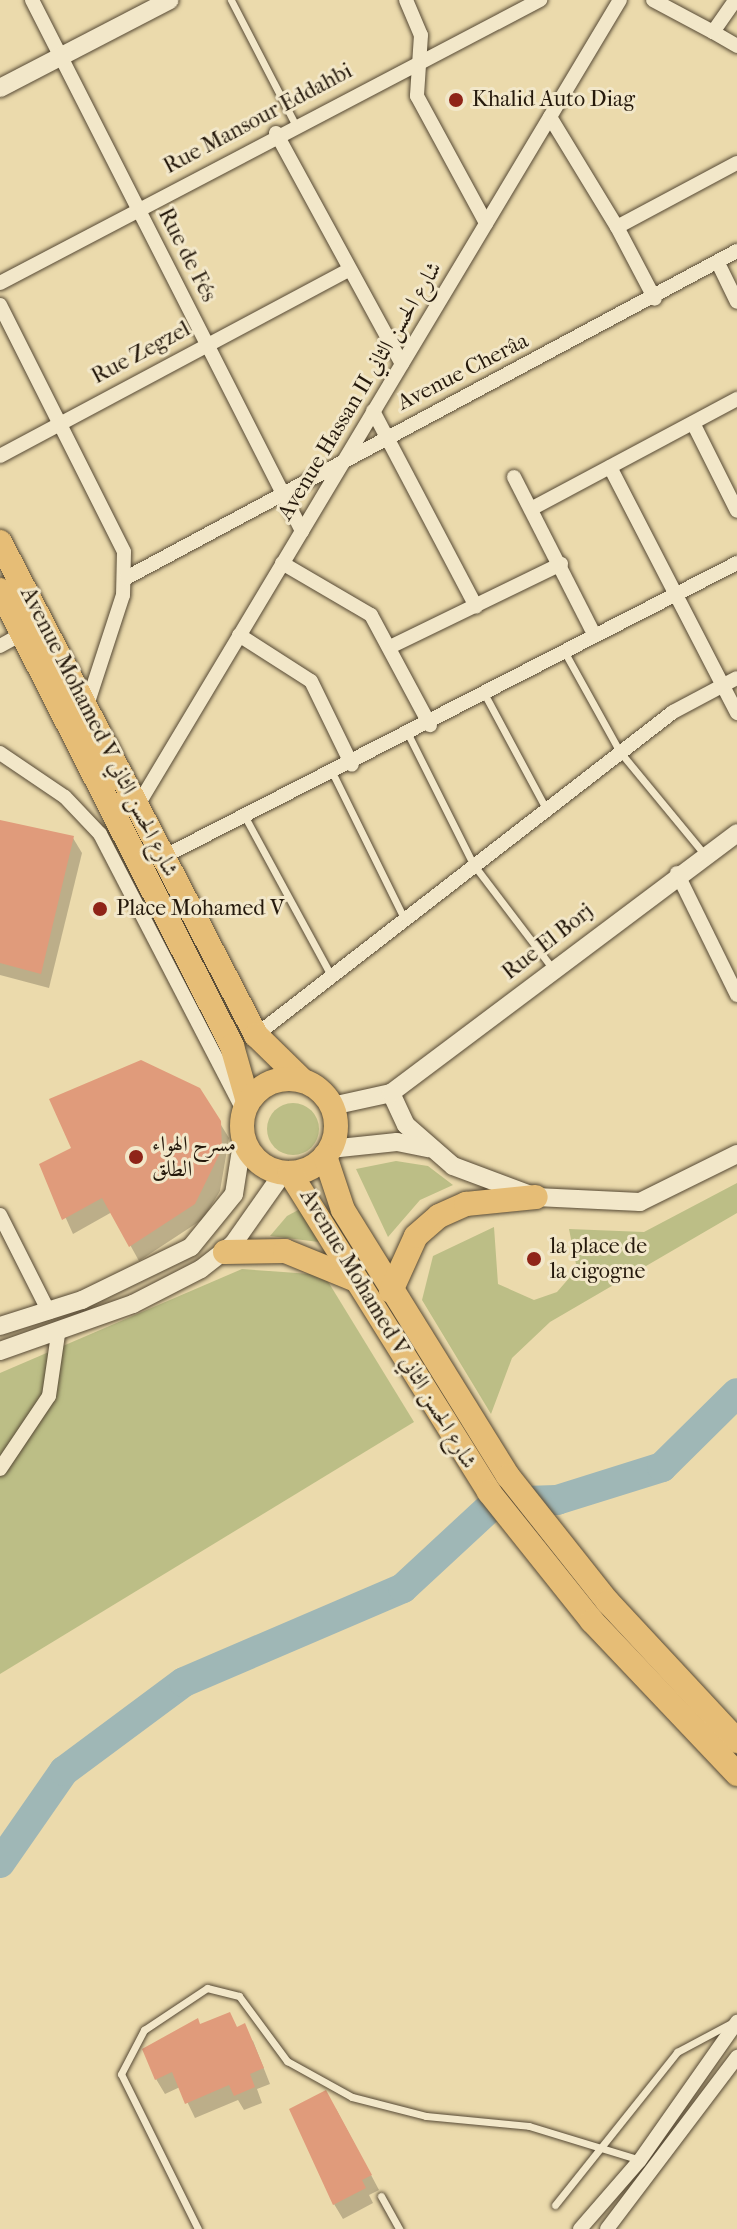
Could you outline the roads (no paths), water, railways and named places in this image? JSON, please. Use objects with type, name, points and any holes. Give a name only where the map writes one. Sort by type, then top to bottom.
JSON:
[{"type":"highway","name":"Avenue Mohamed V شارع الحسن الثاني","points":[[0,542],[256,1035],[302,1080]]},
{"type":"highway","name":"Avenue Mohamed V شارع الحسن الثاني","points":[[0,590],[232,1046],[246,1107]]},
{"type":"highway","points":[[277,1080],[302,1080],[332,1106],[328,1152],[286,1173],[262,1165],[243,1137],[246,1107],[277,1080]]},
{"type":"highway","name":"Avenue Mohamed V شارع الحسن الثاني","points":[[328,1152],[337,1197],[449,1389],[636,1652],[737,1774]]},
{"type":"highway","name":"Avenue Mohamed V شارع الحسن الثاني","points":[[286,1173],[358,1281],[427,1402],[522,1536],[636,1652],[737,1741]]},
{"type":"highway","points":[[391,1291],[416,1236],[439,1216],[466,1204],[536,1197]]},
{"type":"highway","points":[[225,1252],[285,1251],[358,1281]]},
{"type":"main road","points":[[0,88],[170,0]]},
{"type":"main road","name":"Rue El Borj","points":[[391,1093],[677,873],[737,833]]},
{"type":"main road","points":[[332,1106],[391,1093],[406,1125],[429,1148],[479,1180],[536,1197],[640,1202],[737,1154]]},
{"type":"main road","points":[[0,1326],[49,1312],[145,1272],[204,1236],[234,1194],[243,1137]]},
{"type":"main road","points":[[328,1152],[397,1142],[429,1148]]},
{"type":"main road","points":[[0,1351],[58,1334],[156,1293],[225,1252],[286,1173]]},
{"type":"street","name":"Rue de Fés","points":[[32,0],[302,531]]},
{"type":"street","points":[[406,0],[421,35],[417,96],[486,223]]},
{"type":"street","name":"Rue Mansour Eddahbi","points":[[0,283],[421,57],[540,0]]},
{"type":"street","name":"Avenue Hassan II شارع الحسن الثاني","points":[[138,805],[620,0]]},
{"type":"street","points":[[653,0],[737,46]]},
{"type":"street","points":[[713,32],[735,0]]},
{"type":"street","points":[[550,117],[617,227],[655,299]]},
{"type":"street","points":[[276,133],[346,271],[402,364]]},
{"type":"street","points":[[617,227],[737,163]]},
{"type":"street","name":"Avenue Cherâa","points":[[126,578],[281,490],[655,299],[737,251]]},
{"type":"street","points":[[718,263],[737,302]]},
{"type":"street","name":"Rue Zegzel","points":[[0,456],[59,421],[346,271]]},
{"type":"street","points":[[0,305],[122,544],[126,578],[89,682],[87,709]]},
{"type":"street","points":[[531,509],[737,399]]},
{"type":"street","points":[[373,411],[476,606]]},
{"type":"street","points":[[693,423],[737,511]]},
{"type":"street","points":[[610,467],[678,592],[737,713]]},
{"type":"street","points":[[514,477],[594,634]]},
{"type":"street","points":[[282,563],[352,599],[392,646],[430,725]]},
{"type":"street","points":[[163,857],[409,736],[594,634],[737,563]]},
{"type":"street","points":[[392,646],[561,564]]},
{"type":"street","points":[[0,646],[22,634]]},
{"type":"street","points":[[239,635],[311,681],[352,765]]},
{"type":"street","points":[[256,1035],[333,979],[403,916],[620,752],[722,684],[737,678]]},
{"type":"street","points":[[2,757],[65,797],[100,834],[246,1107]]},
{"type":"street","points":[[677,873],[737,995]]},
{"type":"street","points":[[0,1215],[49,1312]]},
{"type":"street","points":[[0,1469],[49,1396],[58,1334]]},
{"type":"street","points":[[580,2229],[640,2160],[737,2021]]},
{"type":"street","points":[[607,2229],[737,2057]]},
{"type":"lane","points":[[231,0],[295,124]]},
{"type":"lane","points":[[564,651],[620,752],[705,855]]},
{"type":"lane","points":[[485,695],[546,809]]},
{"type":"lane","points":[[409,736],[473,864],[553,969]]},
{"type":"lane","points":[[333,774],[403,916]]},
{"type":"lane","points":[[245,817],[333,979]]},
{"type":"lane","points":[[198,2229],[121,2074],[144,2030],[207,1988],[239,1996],[287,2061],[341,2093],[400,2111],[529,2126],[640,2160]]},
{"type":"lane","points":[[555,2205],[686,2044],[737,2021]]},
{"type":"lane","points":[[381,2196],[399,2229]]},
{"type":"waterway","points":[[0,1863],[64,1771],[184,1682],[403,1588],[496,1502],[557,1500],[662,1467],[737,1393]]},
{"type":"place","name":"Khalid Auto Diag","points":[[456,100]]},
{"type":"place","name":"Place Mohamed V","points":[[100,909]]},
{"type":"place","name":"مسرح الهواء الطلق","points":[[136,1157]]},
{"type":"place","name":"la place de la cigogne","points":[[534,1259]]}]
